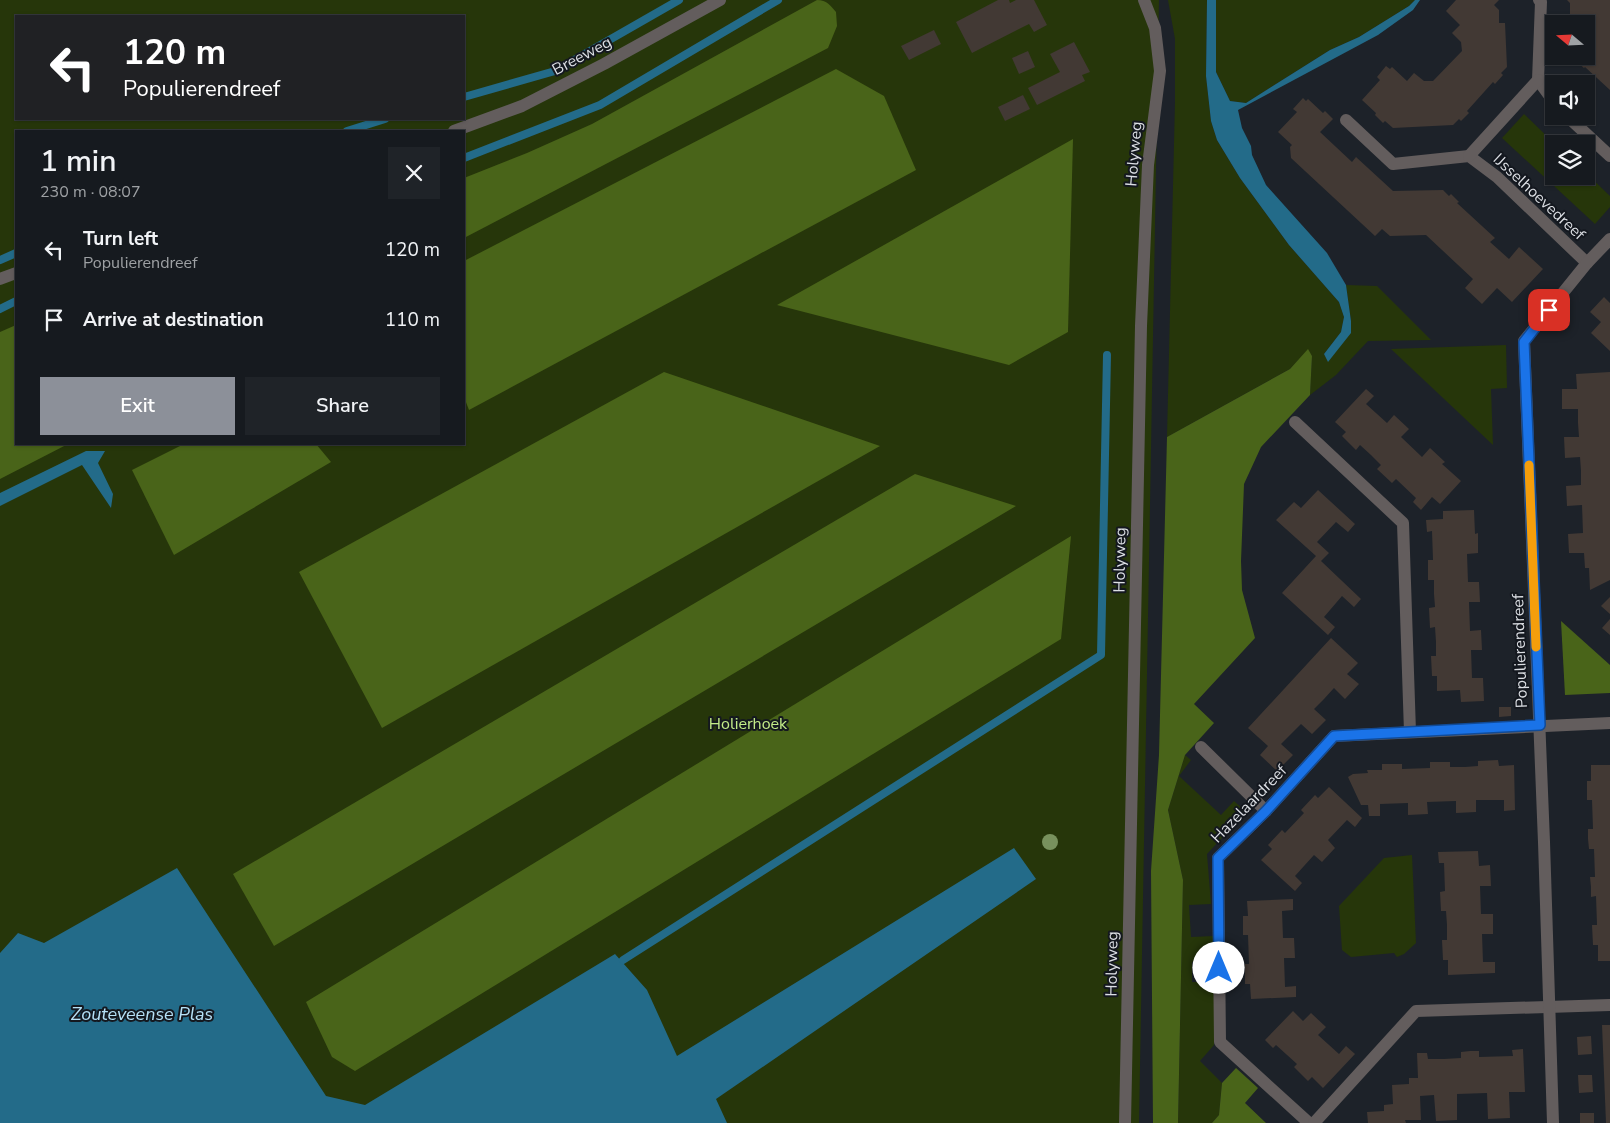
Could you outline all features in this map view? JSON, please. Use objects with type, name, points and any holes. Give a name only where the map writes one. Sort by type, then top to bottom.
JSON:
[{"type":"street","name":"Breeweg","points":[[457,130],[522,106],[604,64],[720,0]]},
{"type":"street","name":"Holyweg","points":[[1125,1123],[1141,326],[1148,165],[1160,71],[1155,28],[1144,0]]},
{"type":"street","points":[[1539,0],[1538,80],[1545,90]]},
{"type":"street","name":"IJsselhoevedreef","points":[[1346,120],[1393,164],[1469,156],[1538,80]]},
{"type":"street","points":[[1577,125],[1610,156]]},
{"type":"street","name":"IJsselhoevedreef","points":[[1469,156],[1497,177],[1587,263]]},
{"type":"street","name":"Populierendreef","points":[[1553,1123],[1540,725],[1524,342],[1587,263],[1610,239]]},
{"type":"street","points":[[0,279],[15,273]]},
{"type":"street","points":[[1295,422],[1403,523],[1410,732]]},
{"type":"street","name":"Hazelaardreef","points":[[1309,1123],[1220,1042],[1218,858],[1266,811],[1334,736],[1610,723]]},
{"type":"street","points":[[1201,747],[1266,811]]},
{"type":"street","points":[[1314,1123],[1416,1011],[1610,1005]]},
{"type":"green space","name":"Holierhoek","points":[[0,0],[1159,0],[1139,1123],[0,1123]]},
{"type":"green space","points":[[817,0],[826,2],[836,12],[837,26],[828,48],[465,237],[465,178],[592,124]]},
{"type":"green space","points":[[1168,0],[1207,0],[1206,76],[1211,121],[1217,140],[1240,178],[1289,245],[1339,302],[1344,317],[1341,332],[1324,354],[1328,361],[1350,332],[1351,321],[1346,285],[1377,286],[1431,340],[1368,341],[1336,375],[1310,395],[1312,356],[1308,350],[1290,369],[1167,437],[1175,102],[1175,39]]},
{"type":"green space","points":[[1216,0],[1415,0],[1409,6],[1359,37],[1330,50],[1246,103],[1230,101],[1216,72]]},
{"type":"green space","points":[[836,69],[884,96],[916,170],[469,410],[465,400],[465,260]]},
{"type":"green space","points":[[1524,114],[1546,135],[1545,178],[1502,138]]},
{"type":"green space","points":[[1073,139],[1068,332],[1009,365],[777,305]]},
{"type":"green space","points":[[1595,182],[1610,196],[1610,207],[1595,224],[1553,185],[1595,185]]},
{"type":"green space","points":[[15,325],[15,445],[66,445],[0,479],[0,332]]},
{"type":"green space","points":[[1506,345],[1507,388],[1491,389],[1493,445],[1391,349]]},
{"type":"green space","points":[[1308,349],[1312,356],[1310,395],[1261,447],[1244,484],[1241,561],[1242,590],[1255,638],[1194,704],[1214,723],[1185,755],[1168,810],[1183,880],[1178,1123],[1153,1123],[1151,871],[1159,755],[1167,437],[1290,369]]},
{"type":"green space","points":[[664,372],[880,446],[382,728],[299,572]]},
{"type":"green space","points":[[182,445],[317,445],[331,462],[174,555],[132,470]]},
{"type":"green space","points":[[915,474],[1016,506],[274,946],[233,874]]},
{"type":"green space","points":[[1071,536],[1061,639],[355,1071],[332,1057],[306,1002]]},
{"type":"green space","points":[[1561,621],[1610,665],[1610,693],[1565,695]]},
{"type":"green space","points":[[1185,755],[1191,760],[1179,776],[1221,815],[1234,801],[1246,812],[1207,854],[1211,904],[1189,905],[1191,937],[1215,936],[1216,960],[1192,962],[1192,982],[1214,982],[1214,1045],[1200,1061],[1222,1083],[1219,1115],[1212,1123],[1178,1123],[1183,880],[1168,810]]},
{"type":"green space","points":[[1412,855],[1416,943],[1404,954],[1397,957],[1394,953],[1351,957],[1342,950],[1339,906],[1384,858]]},
{"type":"green space","points":[[1236,1068],[1258,1088],[1245,1103],[1266,1123],[1212,1123],[1219,1115],[1222,1083]]},
{"type":"water","points":[[1207,0],[1216,0],[1216,72],[1230,101],[1246,103],[1330,50],[1359,37],[1409,6],[1415,0],[1420,0],[1413,10],[1378,35],[1238,110],[1242,128],[1251,146],[1252,155],[1266,185],[1327,253],[1346,285],[1351,333],[1328,362],[1324,354],[1341,332],[1344,317],[1339,302],[1289,245],[1240,178],[1217,140],[1211,121],[1206,76]]},
{"type":"water","points":[[86,451],[105,451],[98,463],[113,494],[111,508],[82,465],[0,506],[0,493]]},
{"type":"water","name":"Zouteveense Plas","points":[[1014,848],[1036,879],[716,1099],[727,1123],[0,1123],[0,953],[18,933],[44,943],[177,868],[326,1096],[365,1105],[615,954],[647,990],[677,1056]]},
{"type":"building","points":[[998,0],[1009,0],[1010,3],[1016,0],[1034,0],[1047,25],[1034,32],[1029,24],[972,53],[956,22]]},
{"type":"building","points":[[1456,0],[1499,0],[1494,5],[1499,10],[1499,23],[1505,23],[1507,67],[1501,73],[1503,75],[1495,84],[1493,82],[1467,111],[1469,113],[1461,121],[1459,119],[1453,125],[1393,128],[1385,121],[1383,123],[1375,115],[1376,113],[1362,100],[1380,80],[1377,77],[1386,66],[1390,69],[1392,67],[1407,81],[1414,73],[1424,81],[1433,81],[1462,51],[1461,42],[1452,33],[1460,25],[1446,11]]},
{"type":"building","points":[[1567,0],[1610,0],[1610,90],[1595,75],[1581,65],[1595,65],[1595,15],[1570,15],[1570,3]]},
{"type":"building","points":[[934,30],[941,44],[909,60],[901,46]]},
{"type":"building","points":[[1074,42],[1090,72],[1082,75],[1085,81],[1037,105],[1028,88],[1060,72],[1050,54]]},
{"type":"building","points":[[1028,51],[1035,67],[1019,74],[1012,58]]},
{"type":"building","points":[[1023,95],[1030,109],[1005,121],[998,107]]},
{"type":"building","points":[[1303,98],[1306,101],[1308,99],[1323,113],[1325,111],[1333,119],[1320,132],[1352,162],[1356,157],[1393,191],[1443,190],[1449,196],[1451,194],[1459,202],[1457,203],[1495,238],[1490,242],[1509,259],[1519,247],[1543,269],[1512,302],[1497,288],[1482,304],[1465,288],[1473,279],[1426,235],[1390,236],[1382,229],[1375,236],[1291,158],[1290,147],[1292,145],[1278,132],[1297,112],[1293,109]]},
{"type":"building","points":[[1604,297],[1610,303],[1610,351],[1591,333],[1601,322],[1590,312]]},
{"type":"building","points":[[1610,372],[1610,580],[1590,590],[1589,568],[1585,568],[1584,553],[1569,553],[1568,534],[1583,533],[1582,505],[1567,506],[1566,486],[1581,485],[1581,471],[1580,457],[1565,458],[1564,437],[1579,437],[1578,409],[1562,409],[1562,389],[1577,389],[1576,374]]},
{"type":"building","points":[[1366,389],[1374,396],[1366,404],[1387,423],[1394,415],[1409,429],[1401,437],[1422,457],[1430,448],[1445,462],[1442,464],[1461,481],[1440,504],[1432,497],[1421,510],[1413,502],[1416,498],[1396,479],[1392,483],[1377,469],[1381,465],[1371,455],[1360,445],[1356,450],[1342,436],[1346,432],[1335,422]]},
{"type":"building","points":[[1318,490],[1355,524],[1348,532],[1336,522],[1317,542],[1329,553],[1321,561],[1361,599],[1354,607],[1342,596],[1324,617],[1335,627],[1328,635],[1282,593],[1316,556],[1276,520],[1294,502],[1301,508]]},
{"type":"building","points":[[1474,510],[1475,534],[1478,533],[1478,553],[1467,554],[1468,582],[1479,582],[1480,602],[1469,602],[1470,631],[1481,630],[1482,650],[1471,650],[1472,678],[1483,678],[1484,701],[1461,702],[1460,690],[1437,691],[1437,676],[1432,676],[1431,656],[1436,656],[1436,642],[1435,627],[1430,628],[1429,608],[1435,607],[1434,580],[1428,580],[1428,560],[1433,560],[1432,531],[1427,532],[1426,520],[1443,519],[1443,511]]},
{"type":"building","points":[[1610,597],[1610,614],[1601,606]]},
{"type":"building","points":[[1610,619],[1610,635],[1602,628]]},
{"type":"building","points":[[1331,638],[1358,663],[1347,674],[1359,684],[1345,699],[1334,688],[1314,709],[1326,720],[1312,734],[1301,724],[1281,744],[1293,755],[1277,771],[1260,755],[1268,746],[1248,728]]},
{"type":"building","points":[[1499,707],[1511,707],[1511,716],[1499,717]]},
{"type":"building","points":[[1498,760],[1499,766],[1514,765],[1515,810],[1504,811],[1504,800],[1476,800],[1476,812],[1456,813],[1456,801],[1427,802],[1428,814],[1408,815],[1408,803],[1380,804],[1380,816],[1369,816],[1368,805],[1361,805],[1348,777],[1353,774],[1368,773],[1367,770],[1382,770],[1382,764],[1402,764],[1402,769],[1430,768],[1430,762],[1450,762],[1450,767],[1465,767],[1478,766],[1478,761]]},
{"type":"building","points":[[1591,765],[1610,765],[1610,961],[1598,961],[1598,945],[1593,945],[1592,925],[1597,925],[1596,896],[1591,897],[1590,877],[1595,877],[1594,849],[1589,849],[1588,839],[1588,829],[1593,829],[1592,800],[1587,800],[1587,781],[1591,781]]},
{"type":"building","points":[[1329,787],[1362,818],[1355,827],[1347,820],[1328,840],[1335,848],[1322,862],[1314,855],[1295,876],[1302,883],[1295,891],[1261,860],[1272,849],[1268,845],[1282,830],[1285,833],[1304,813],[1301,810],[1315,795],[1318,798]]},
{"type":"building","points":[[1478,851],[1479,866],[1490,865],[1491,886],[1480,886],[1481,914],[1493,914],[1493,934],[1482,934],[1483,962],[1495,962],[1495,973],[1448,975],[1448,960],[1443,960],[1442,940],[1447,940],[1446,911],[1441,911],[1440,892],[1445,891],[1444,863],[1439,863],[1438,852]]},
{"type":"building","points":[[1293,899],[1293,910],[1282,911],[1283,938],[1294,938],[1295,958],[1284,958],[1285,987],[1296,986],[1296,997],[1251,999],[1250,984],[1245,984],[1245,964],[1249,964],[1248,935],[1243,935],[1243,916],[1248,916],[1247,901]]},
{"type":"building","points":[[1293,1011],[1303,1021],[1311,1013],[1326,1027],[1318,1035],[1339,1054],[1346,1046],[1355,1054],[1323,1088],[1312,1077],[1308,1081],[1294,1067],[1297,1064],[1276,1045],[1273,1048],[1265,1040]]},
{"type":"building","points":[[1602,1025],[1610,1025],[1610,1123],[1606,1123]]},
{"type":"building","points":[[1591,1036],[1592,1054],[1578,1055],[1577,1037]]},
{"type":"building","points":[[1523,1049],[1525,1092],[1509,1092],[1510,1118],[1488,1119],[1487,1093],[1457,1094],[1457,1120],[1436,1121],[1434,1095],[1420,1096],[1421,1120],[1405,1120],[1406,1123],[1368,1123],[1367,1112],[1384,1111],[1384,1105],[1393,1104],[1392,1085],[1409,1084],[1409,1078],[1418,1078],[1417,1053],[1427,1053],[1428,1059],[1444,1059],[1461,1058],[1461,1052],[1470,1051],[1479,1051],[1479,1057],[1513,1056],[1512,1050]]},
{"type":"building","points":[[1578,1075],[1592,1075],[1593,1092],[1579,1093]]},
{"type":"building","points":[[1580,1113],[1594,1113],[1594,1123],[1580,1123]]},
{"type":"waterway","points":[[465,97],[555,71],[679,0]]},
{"type":"waterway","points":[[465,158],[600,105],[778,0]]},
{"type":"waterway","points":[[350,130],[382,120]]},
{"type":"waterway","points":[[0,260],[15,253]]},
{"type":"waterway","points":[[0,309],[15,302]]},
{"type":"waterway","points":[[623,960],[1101,655],[1107,355]]},
{"type":"slow traffic","points":[[1529,465],[1536,647]]},
{"type":"route","points":[[1219,968],[1218,858],[1266,811],[1334,736],[1540,725],[1524,342],[1549,310]]}]
